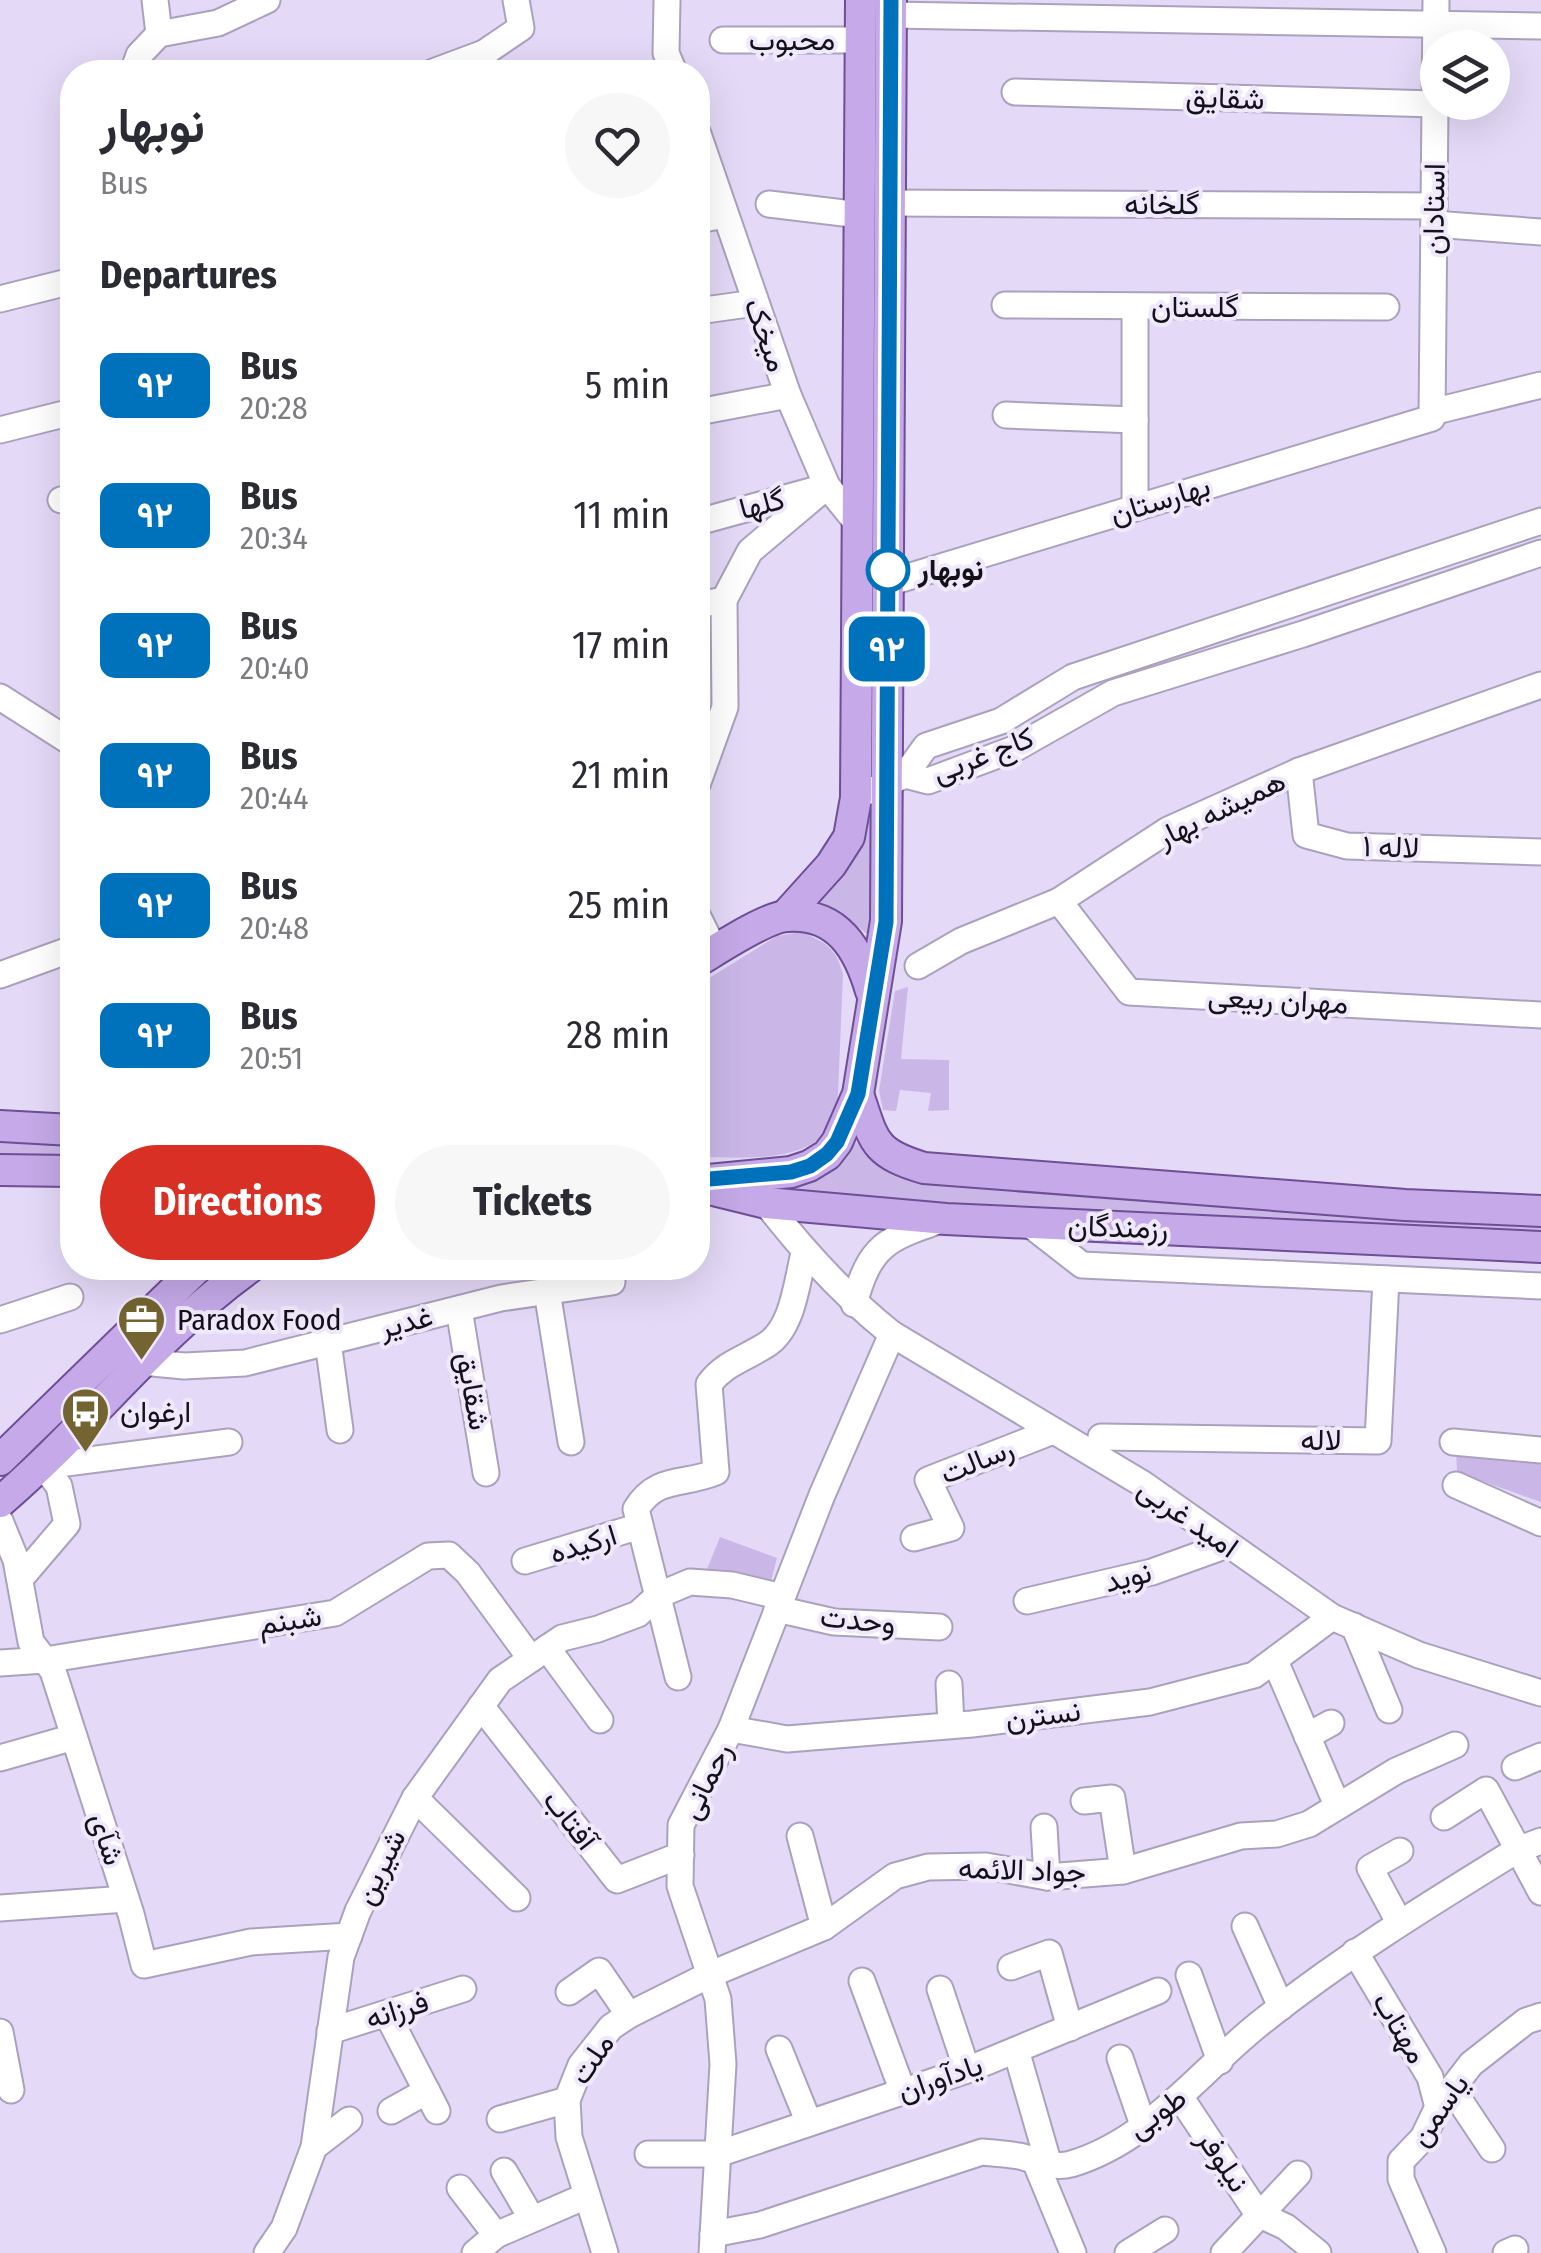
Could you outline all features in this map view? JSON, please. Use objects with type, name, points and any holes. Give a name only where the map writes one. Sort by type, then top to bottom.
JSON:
[{"type":"main road","points":[[710,954],[786,916],[832,864],[849,837],[856,798],[861,0]]},
{"type":"main road","points":[[710,1182],[791,1172],[810,1166],[837,1142],[858,1094],[886,922],[895,780],[888,583],[891,8]]},
{"type":"main road","points":[[786,916],[833,926],[861,957],[872,994]]},
{"type":"main road","name":"رزمندگان","points":[[858,1094],[880,1148],[899,1161],[924,1168],[1541,1212]]},
{"type":"main road","points":[[0,1126],[60,1129]]},
{"type":"main road","points":[[0,1170],[60,1172]]},
{"type":"main road","name":"رزمندگان","points":[[710,1187],[766,1203],[946,1219],[1541,1248]]},
{"type":"main road","points":[[140,1325],[163,1280]]},
{"type":"main road","points":[[0,1460],[185,1280]]},
{"type":"main road","points":[[0,1502],[44,1466],[142,1362],[232,1280]]},
{"type":"street","points":[[155,0],[159,34]]},
{"type":"street","points":[[137,60],[159,34],[218,23],[267,0]]},
{"type":"street","points":[[487,60],[521,28],[516,0]]},
{"type":"street","points":[[666,0],[669,60]]},
{"type":"street","points":[[891,8],[1436,13],[1541,26]]},
{"type":"street","name":"محبوب","points":[[723,40],[861,40]]},
{"type":"street","name":"شقایق","points":[[1015,92],[1420,104]]},
{"type":"street","name":"استادان","points":[[1432,415],[1435,120]]},
{"type":"street","name":"میخک","points":[[710,170],[788,394],[827,486],[858,524]]},
{"type":"street","name":"گلخانه","points":[[890,203],[1434,215]]},
{"type":"street","points":[[769,204],[860,215]]},
{"type":"street","points":[[710,218],[725,215]]},
{"type":"street","points":[[1434,215],[1541,232]]},
{"type":"street","points":[[0,299],[60,285]]},
{"type":"street","points":[[710,309],[755,303]]},
{"type":"street","name":"گلستان","points":[[1005,305],[1386,307]]},
{"type":"street","points":[[1134,508],[1135,308]]},
{"type":"street","name":"بهارستان","points":[[888,583],[1432,415],[1541,386]]},
{"type":"street","points":[[710,410],[788,394]]},
{"type":"street","points":[[0,430],[60,415]]},
{"type":"street","points":[[1006,415],[1135,420]]},
{"type":"street","points":[[710,725],[725,707],[724,600],[750,550],[827,486]]},
{"type":"street","name":"گلها","points":[[710,519],[827,486]]},
{"type":"street","name":"کاج غربی","points":[[895,780],[926,746],[1001,721],[1073,677],[1541,522]]},
{"type":"street","name":"کاج غربی","points":[[895,780],[928,781],[1014,750],[1114,693],[1541,553]]},
{"type":"street","points":[[710,603],[724,600]]},
{"type":"street","points":[[1284,609],[1294,637]]},
{"type":"street","name":"همیشه بهار","points":[[918,966],[961,942],[1060,901],[1168,830],[1299,772],[1541,685]]},
{"type":"street","points":[[0,697],[60,735]]},
{"type":"street","name":"لاله ۱","points":[[1299,772],[1306,835],[1348,846],[1541,852]]},
{"type":"street","points":[[856,798],[895,780]]},
{"type":"street","name":"مهران ربیعی","points":[[1060,901],[1129,992],[1541,1015]]},
{"type":"street","points":[[0,975],[60,953]]},
{"type":"street","name":"امید غربی","points":[[766,1203],[804,1253],[854,1304],[892,1334],[1143,1484],[1343,1621],[1419,1654],[1541,1693]]},
{"type":"street","points":[[854,1304],[864,1269],[885,1243],[946,1219]]},
{"type":"street","points":[[1028,1223],[1082,1265],[1541,1286]]},
{"type":"street","points":[[678,1677],[636,1510],[646,1492],[662,1484],[716,1472],[709,1384],[720,1370],[769,1344],[781,1332],[804,1253]]},
{"type":"street","name":"لاله","points":[[1101,1437],[1378,1441],[1386,1279]]},
{"type":"street","name":"غدیر","points":[[142,1362],[184,1366],[245,1363],[501,1298],[612,1282]]},
{"type":"street","points":[[547,1291],[571,1442]]},
{"type":"street","points":[[0,1320],[70,1297]]},
{"type":"street","name":"شقایق","points":[[459,1309],[486,1472]]},
{"type":"street","name":"رحمانی","points":[[713,2244],[723,2064],[718,1999],[680,1886],[681,1826],[731,1729],[822,1494],[892,1334]]},
{"type":"street","points":[[328,1342],[340,1430]]},
{"type":"street","name":"رسالت","points":[[914,1538],[951,1528],[928,1480],[1053,1431]]},
{"type":"street","points":[[44,1466],[229,1442]]},
{"type":"street","points":[[1454,1442],[1541,1450]]},
{"type":"street","points":[[20,1579],[67,1524],[60,1486],[44,1466]]},
{"type":"street","points":[[1456,1485],[1541,1522]]},
{"type":"street","name":"شآی","points":[[0,1520],[16,1560],[31,1642],[53,1672],[144,1965],[251,1942],[349,1936]]},
{"type":"street","name":"ارکیده","points":[[526,1561],[640,1526]]},
{"type":"street","name":"نوید","points":[[1027,1601],[1152,1572],[1227,1545]]},
{"type":"street","name":"شبنم","points":[[44,1660],[335,1612],[428,1556],[449,1555],[539,1653]]},
{"type":"street","name":"شیرین","points":[[267,2253],[284,2228],[314,2147],[341,1957],[349,1936],[415,1798],[500,1680],[562,1638],[638,1614],[659,1595],[690,1582],[732,1585],[780,1603]]},
{"type":"street","name":"وحدت","points":[[780,1603],[834,1622],[939,1627]]},
{"type":"street","points":[[1343,1621],[1388,1710]]},
{"type":"street","name":"نسترن","points":[[731,1729],[787,1739],[1150,1702],[1254,1675],[1343,1621]]},
{"type":"street","points":[[539,1653],[600,1720]]},
{"type":"street","points":[[0,1663],[44,1660]]},
{"type":"street","points":[[1275,1661],[1337,1805]]},
{"type":"street","points":[[949,1684],[951,1725]]},
{"type":"street","name":"آفتاب","points":[[481,1706],[617,1880],[681,1855]]},
{"type":"street","points":[[1307,1736],[1331,1723]]},
{"type":"street","points":[[0,1758],[74,1737]]},
{"type":"street","name":"جواد الائمه","points":[[709,1976],[824,1927],[895,1876],[928,1868],[986,1866],[1046,1877],[1123,1871],[1242,1836],[1276,1834],[1309,1824],[1396,1771],[1455,1745]]},
{"type":"street","points":[[1514,1767],[1541,1756]]},
{"type":"street","points":[[1444,1817],[1486,1790],[1529,1845],[1541,1892]]},
{"type":"street","points":[[415,1798],[517,1898]]},
{"type":"street","points":[[1084,1801],[1112,1798],[1123,1871]]},
{"type":"street","points":[[1044,1827],[1046,1877]]},
{"type":"street","points":[[800,1836],[824,1927]]},
{"type":"street","name":"طوبی","points":[[713,2244],[760,2224],[982,2152],[1069,2164],[1104,2150],[1181,2098],[1282,2007],[1354,1952],[1529,1845]]},
{"type":"street","points":[[1400,1852],[1370,1868],[1400,1922]]},
{"type":"street","points":[[0,1908],[126,1899]]},
{"type":"street","points":[[1245,1926],[1282,2007]]},
{"type":"street","name":"مهتاب","points":[[1354,1952],[1430,2077],[1492,2150]]},
{"type":"street","points":[[1011,1966],[1049,1953],[1070,2028]]},
{"type":"street","points":[[569,1992],[599,1970],[629,2016]]},
{"type":"street","points":[[1190,1975],[1220,2061]]},
{"type":"street","name":"ملت","points":[[605,2253],[569,2137],[566,2100],[582,2065],[611,2028],[709,1976]]},
{"type":"street","points":[[862,1982],[902,2092]]},
{"type":"street","name":"فرزانه","points":[[330,2031],[463,1989]]},
{"type":"street","points":[[940,1989],[967,2070]]},
{"type":"street","name":"یادآوران","points":[[648,2154],[718,2154],[967,2070],[1158,1992]]},
{"type":"street","points":[[387,2014],[432,2101],[391,2111]]},
{"type":"street","name":"یاسمن","points":[[1433,2253],[1400,2179],[1401,2162],[1423,2138],[1445,2098],[1471,2064],[1526,2022],[1541,2016]]},
{"type":"street","points":[[0,2032],[12,2090]]},
{"type":"street","points":[[779,2049],[809,2123]]},
{"type":"street","points":[[1016,2050],[1042,2163],[1072,2253]]},
{"type":"street","points":[[1120,2058],[1143,2126]]},
{"type":"street","name":"نیلوفر","points":[[1181,2098],[1258,2214],[1286,2227],[1318,2253]]},
{"type":"street","points":[[500,2118],[566,2100]]},
{"type":"street","points":[[314,2147],[348,2120]]},
{"type":"street","points":[[504,2172],[532,2219]]},
{"type":"street","points":[[1224,2253],[1298,2174]]},
{"type":"street","points":[[460,2188],[496,2234]]},
{"type":"street","points":[[475,2253],[496,2234],[586,2196]]},
{"type":"street","points":[[1128,2253],[1165,2230]]},
{"type":"shaded area","points":[[878,810],[874,940],[840,917],[799,908],[851,855],[867,813]]},
{"type":"shaded area","points":[[801,932],[817,939],[829,947],[843,974],[837,1118],[826,1133],[794,1151],[775,1156],[710,1157],[710,978],[777,936]]},
{"type":"shaded area","points":[[908,987],[901,1059],[949,1060],[949,1110],[928,1111],[931,1093],[900,1090],[896,1111],[883,1110],[879,1091],[895,991]]},
{"type":"shaded area","points":[[0,1139],[60,1142],[60,1158],[0,1156]]},
{"type":"shaded area","points":[[856,1142],[872,1158],[1541,1224],[1541,1237],[1034,1209],[745,1187],[820,1169]]},
{"type":"shaded area","points":[[1456,1446],[1541,1456],[1541,1502],[1457,1472]]},
{"type":"shaded area","points":[[720,1537],[777,1558],[770,1585],[705,1574]]},
{"type":"bus line","name":"۹۲","points":[[710,1179],[791,1172],[810,1166],[837,1142],[858,1094],[886,922],[891,0]]},
{"type":"place","name":"نوبهار","points":[[888,570]]},
{"type":"place","name":"Paradox Food","points":[[142,1362]]},
{"type":"place","name":"ارغوان","points":[[85,1454]]}]
